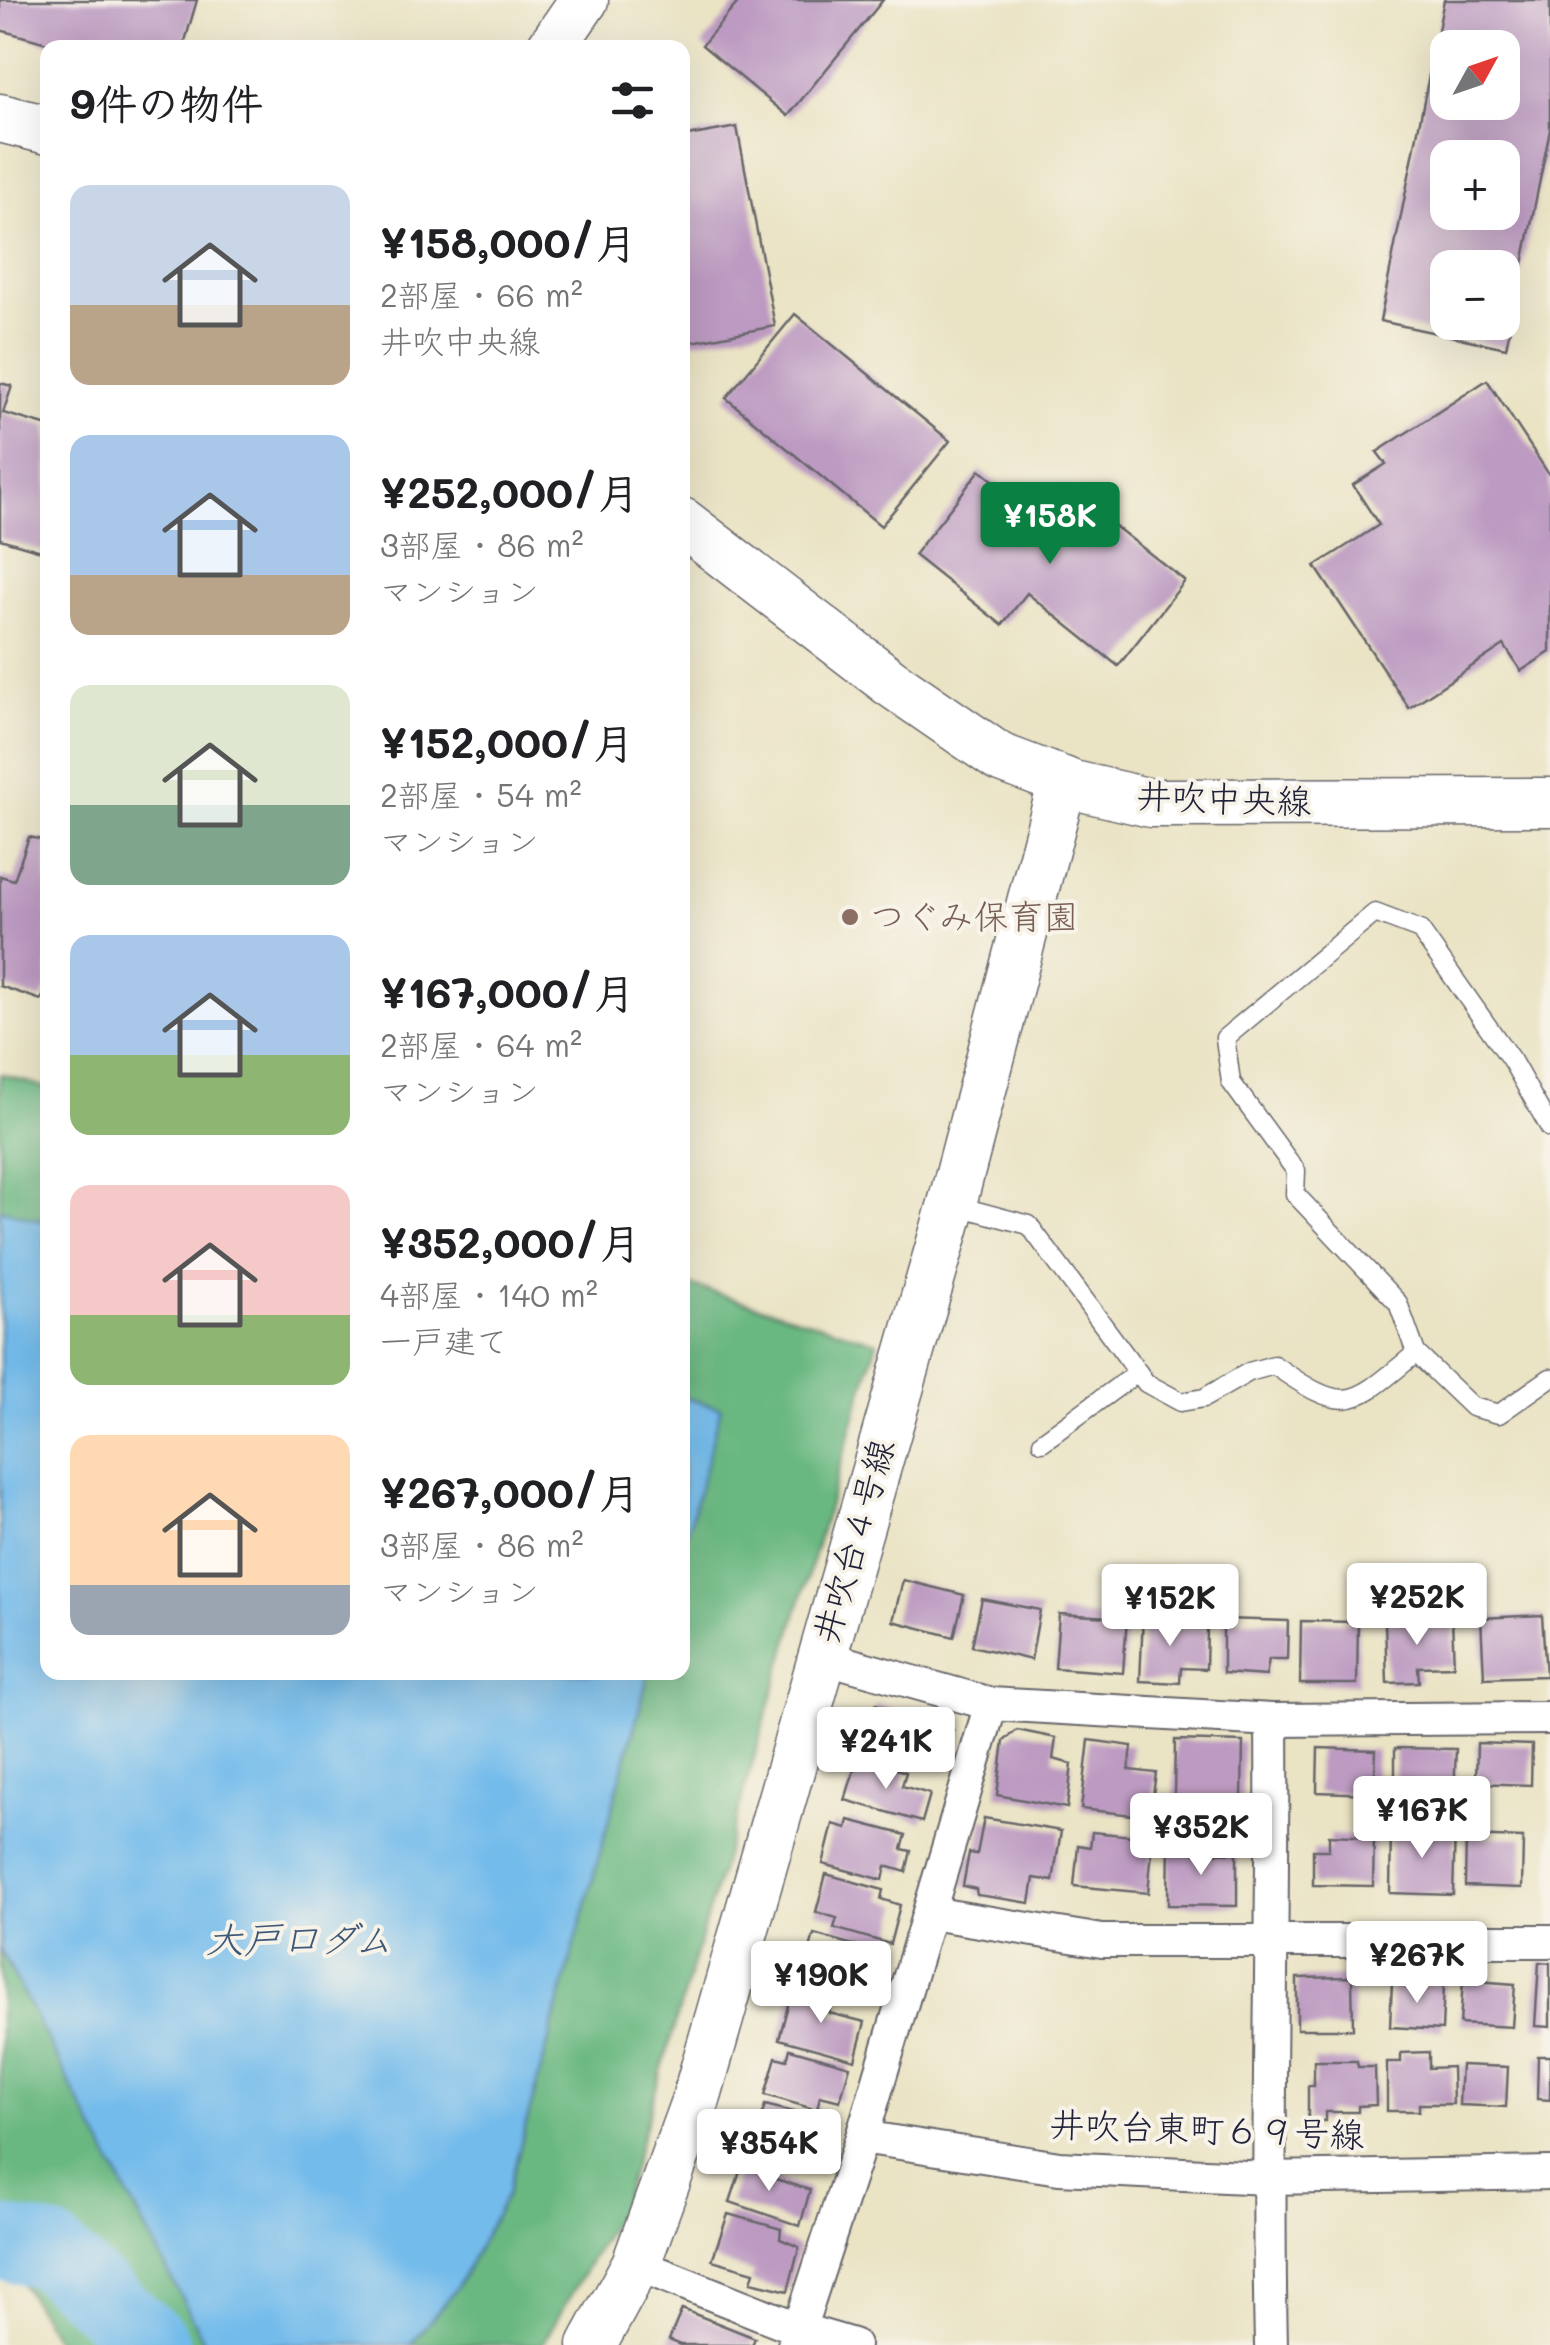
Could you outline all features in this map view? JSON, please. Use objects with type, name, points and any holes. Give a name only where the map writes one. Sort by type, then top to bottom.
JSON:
[{"type":"street","points":[[557,40],[584,0]]},
{"type":"street","points":[[0,118],[40,128]]},
{"type":"street","name":"井吹中央線","points":[[690,528],[890,682],[999,757],[1063,781],[1151,802],[1550,802]]},
{"type":"street","name":"井吹台４号線","points":[[592,2345],[636,2264],[696,2100],[952,1204],[1063,781]]},
{"type":"street","points":[[820,1656],[991,1704],[1272,1720],[1550,1718]]},
{"type":"street","points":[[798,2338],[991,1704]]},
{"type":"street","points":[[1271,2345],[1267,2178],[1274,1942],[1272,1720]]},
{"type":"street","points":[[930,1913],[1102,1941],[1550,1942]]},
{"type":"street","name":"井吹台東町６９号線","points":[[862,2137],[1059,2168],[1267,2178],[1550,2173]]},
{"type":"street","points":[[636,2264],[798,2338],[853,2345]]},
{"type":"lane","points":[[1550,1128],[1512,1061],[1420,930],[1375,913],[1225,1038],[1231,1082],[1296,1171],[1296,1194],[1398,1303],[1416,1353],[1472,1407],[1499,1414],[1550,1378]]},
{"type":"lane","points":[[952,1204],[1029,1224],[1146,1383],[1181,1402],[1204,1398],[1248,1372],[1274,1365],[1329,1400],[1362,1398],[1416,1353]]},
{"type":"lane","points":[[1042,1442],[1138,1372]]},
{"type":"green space","points":[[0,1074],[40,1086],[40,1220],[0,1209]]},
{"type":"green space","points":[[690,1285],[877,1342],[621,2207],[542,2345],[410,2345],[456,2289],[507,2194],[647,1680],[690,1680],[690,1522],[720,1408],[690,1399]]},
{"type":"green space","points":[[0,1949],[21,1981],[206,2345],[59,2345],[0,2247]]},
{"type":"water","name":"大戸口ダム","points":[[0,1209],[40,1220],[40,1680],[647,1680],[507,2194],[456,2289],[410,2345],[206,2345],[0,1949]]},
{"type":"water","points":[[690,1399],[721,1408],[690,1522]]},
{"type":"building","points":[[0,0],[197,0],[185,40],[40,41],[0,30]]},
{"type":"building","points":[[740,0],[883,0],[788,116],[702,45]]},
{"type":"building","points":[[1444,0],[1550,0],[1550,130],[1520,279],[1520,250],[1430,250],[1430,332],[1380,321],[1430,70],[1430,120],[1520,120],[1520,30],[1438,30]]},
{"type":"building","points":[[737,127],[775,326],[690,342],[690,136]]},
{"type":"building","points":[[795,314],[950,441],[881,526],[726,398]]},
{"type":"building","points":[[1469,340],[1508,340],[1506,348]]},
{"type":"building","points":[[1487,380],[1550,476],[1550,652],[1521,671],[1504,645],[1409,708],[1315,566],[1379,525],[1353,485],[1386,464],[1377,452]]},
{"type":"building","points":[[0,383],[12,386],[3,413],[40,424],[40,551],[0,539]]},
{"type":"building","points":[[980,470],[1059,532],[1083,501],[1185,581],[1118,666],[1027,593],[1002,625],[914,555]]},
{"type":"building","points":[[29,837],[40,839],[40,1000],[0,986],[0,876],[14,880]]},
{"type":"building","points":[[903,1580],[964,1595],[954,1637],[893,1621]]},
{"type":"building","points":[[982,1599],[1040,1610],[1031,1660],[972,1646]]},
{"type":"building","points":[[1059,1614],[1127,1618],[1123,1673],[1055,1668]]},
{"type":"building","points":[[1542,1615],[1546,1676],[1484,1678],[1481,1618]]},
{"type":"building","points":[[1143,1616],[1180,1617],[1179,1627],[1207,1629],[1206,1669],[1181,1668],[1180,1683],[1140,1681]]},
{"type":"building","points":[[1223,1619],[1288,1621],[1287,1659],[1269,1659],[1266,1676],[1223,1673]]},
{"type":"building","points":[[1452,1619],[1454,1666],[1418,1667],[1419,1682],[1387,1683],[1385,1622]]},
{"type":"building","points":[[1301,1621],[1358,1622],[1357,1684],[1300,1684]]},
{"type":"building","points":[[876,1704],[953,1730],[940,1768],[864,1741]]},
{"type":"building","points":[[1017,1730],[1056,1738],[1053,1759],[1072,1764],[1067,1808],[997,1795],[1004,1741]]},
{"type":"building","points":[[1089,1740],[1132,1746],[1129,1770],[1156,1773],[1150,1817],[1081,1809]]},
{"type":"building","points":[[1175,1740],[1243,1742],[1242,1798],[1174,1797]]},
{"type":"building","points":[[1477,1743],[1532,1745],[1531,1785],[1476,1783]]},
{"type":"building","points":[[1318,1748],[1376,1750],[1374,1794],[1317,1792]]},
{"type":"building","points":[[1395,1748],[1456,1749],[1454,1795],[1395,1794]]},
{"type":"building","points":[[869,1760],[906,1772],[902,1786],[930,1794],[922,1822],[845,1800],[856,1764],[867,1768]]},
{"type":"building","points":[[984,1818],[1061,1831],[1053,1881],[1034,1878],[1030,1903],[977,1895],[976,1889],[963,1886],[969,1853],[977,1854]]},
{"type":"building","points":[[849,1820],[906,1835],[902,1849],[911,1851],[906,1872],[886,1866],[883,1880],[823,1864],[833,1824],[847,1828]]},
{"type":"building","points":[[1391,1828],[1455,1830],[1453,1895],[1390,1893]]},
{"type":"building","points":[[1092,1832],[1153,1838],[1148,1893],[1074,1886],[1078,1845],[1090,1847]]},
{"type":"building","points":[[1329,1835],[1374,1837],[1373,1886],[1313,1885],[1313,1850],[1329,1850]]},
{"type":"building","points":[[1466,1836],[1523,1838],[1522,1888],[1465,1886]]},
{"type":"building","points":[[1169,1839],[1182,1839],[1182,1852],[1237,1853],[1237,1906],[1168,1905]]},
{"type":"building","points":[[826,1874],[883,1890],[881,1899],[900,1905],[890,1944],[834,1928],[837,1918],[816,1912]]},
{"type":"building","points":[[814,1934],[882,1953],[873,1987],[854,1982],[852,1987],[803,1974]]},
{"type":"building","points":[[1539,1962],[1550,1963],[1550,2027],[1535,2026]]},
{"type":"building","points":[[1352,1977],[1353,2029],[1297,2029],[1297,1978]]},
{"type":"building","points":[[1463,1980],[1515,1984],[1512,2027],[1460,2024]]},
{"type":"building","points":[[1392,1982],[1444,1984],[1442,2030],[1390,2027]]},
{"type":"building","points":[[803,1990],[833,1999],[829,2013],[865,2022],[855,2060],[779,2039],[791,1994],[801,1996]]},
{"type":"building","points":[[790,2049],[850,2066],[840,2101],[820,2096],[817,2110],[765,2095],[776,2057],[787,2060]]},
{"type":"building","points":[[1429,2052],[1429,2068],[1452,2067],[1453,2104],[1419,2104],[1419,2111],[1387,2111],[1387,2062],[1401,2062],[1401,2053]]},
{"type":"building","points":[[1538,2056],[1550,2056],[1550,2100],[1537,2099]]},
{"type":"building","points":[[1314,2061],[1357,2061],[1358,2067],[1375,2067],[1376,2105],[1358,2106],[1358,2112],[1326,2112],[1326,2121],[1308,2121],[1308,2086],[1314,2086]]},
{"type":"building","points":[[1461,2065],[1508,2067],[1506,2107],[1459,2105]]},
{"type":"building","points":[[765,2105],[810,2116],[809,2133],[830,2139],[824,2168],[753,2146]]},
{"type":"building","points":[[744,2159],[772,2168],[769,2177],[810,2190],[800,2226],[730,2202]]},
{"type":"building","points":[[728,2214],[781,2229],[780,2239],[799,2247],[788,2291],[751,2282],[754,2272],[712,2260]]},
{"type":"building","points":[[682,2309],[755,2338],[752,2345],[681,2345],[669,2340]]},
{"type":"waterway","points":[[0,2243],[48,2252],[153,2345]]},
{"type":"place","name":"つぐみ保育園","points":[[850,917]]}]
